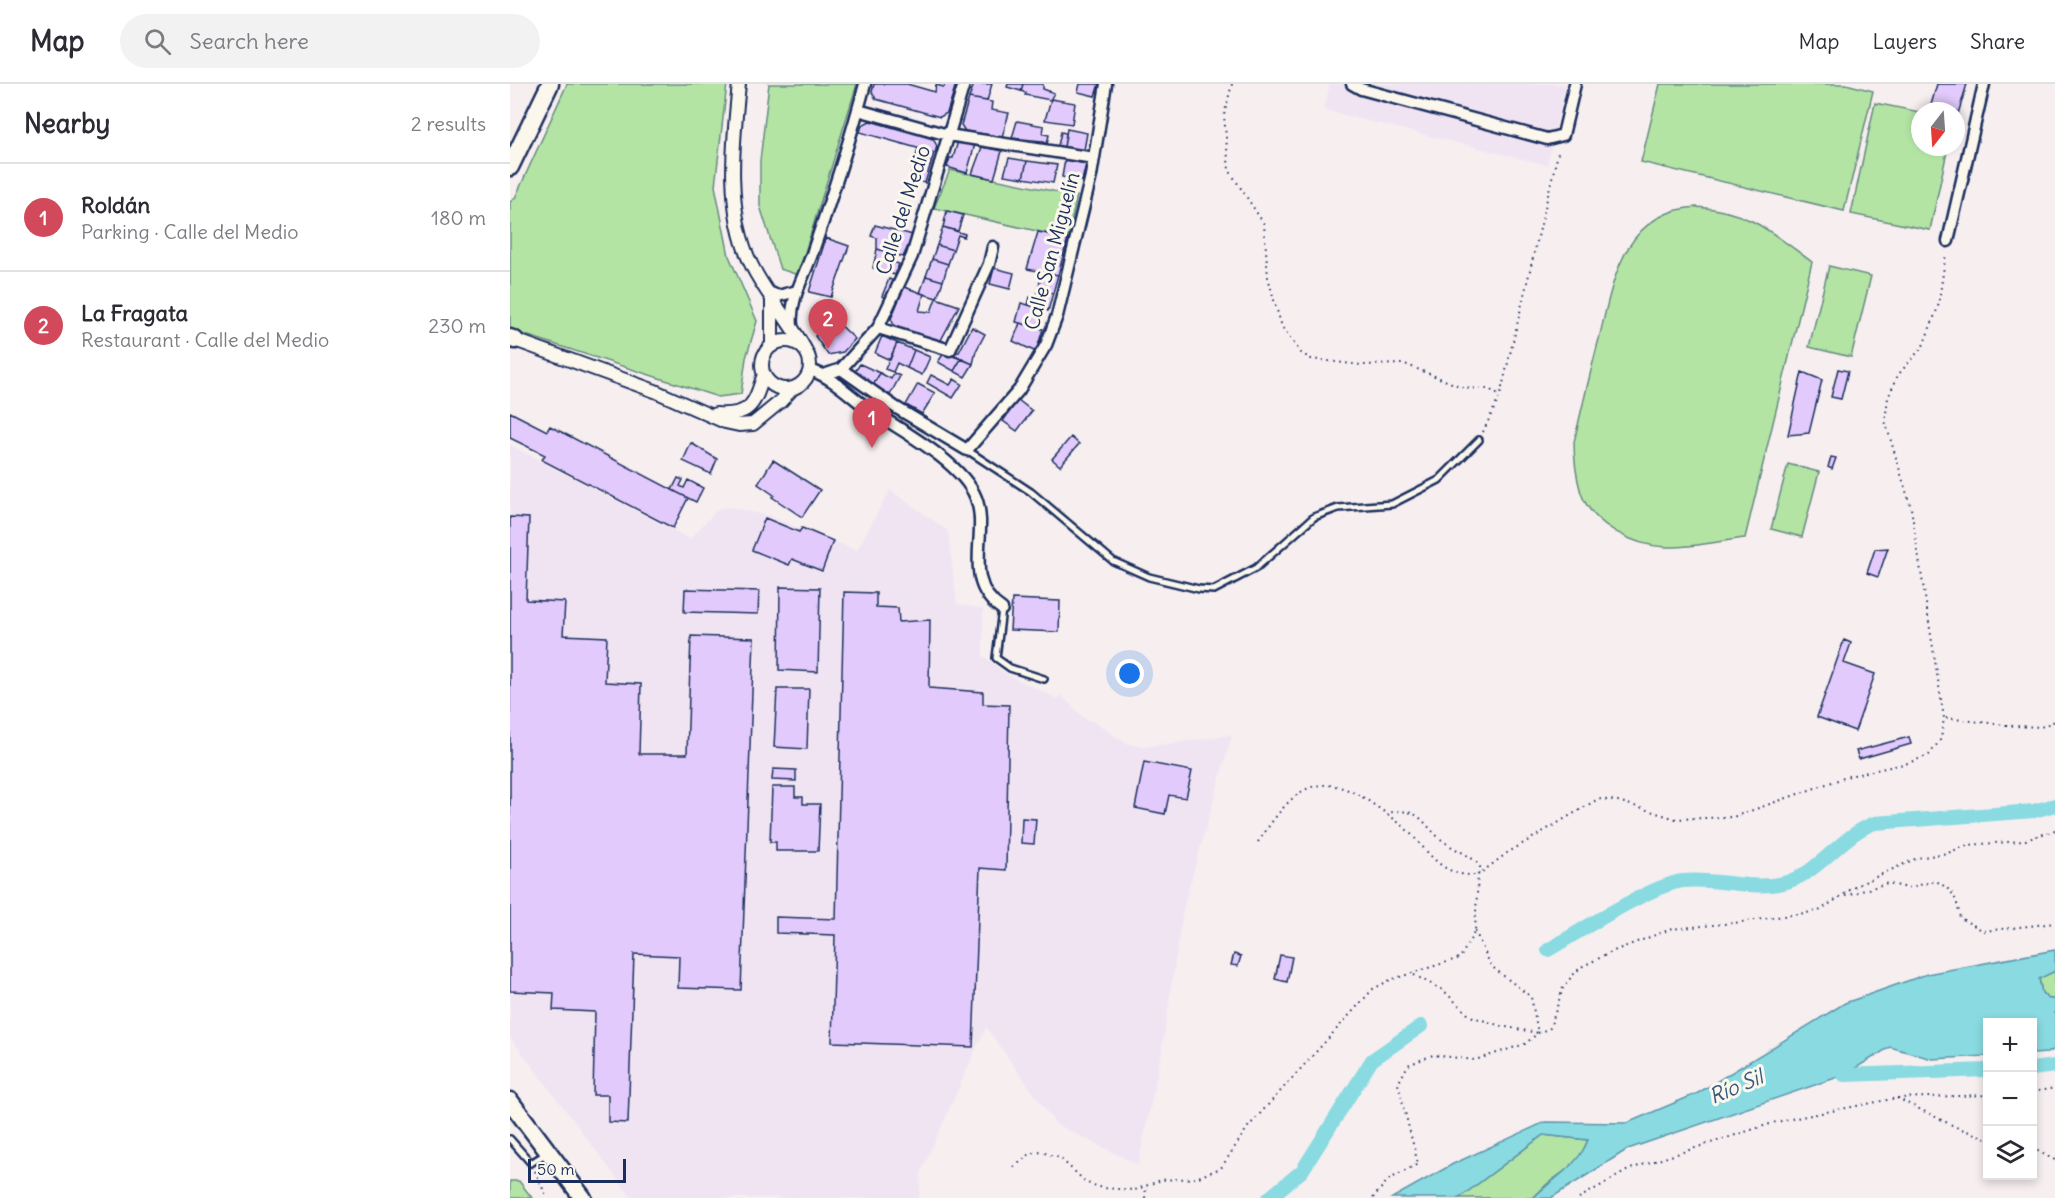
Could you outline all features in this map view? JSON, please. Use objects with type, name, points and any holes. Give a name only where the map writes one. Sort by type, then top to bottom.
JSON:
[{"type":"highway","points":[[510,167],[549,84]]},
{"type":"highway","points":[[510,1101],[583,1198]]},
{"type":"street","points":[[512,339],[709,413],[725,422],[739,425],[753,424],[804,381],[810,370],[806,351],[751,264],[737,216],[734,158],[740,84]]},
{"type":"street","points":[[792,326],[790,314],[808,266],[865,84]]},
{"type":"street","name":"Calle del Medio","points":[[841,369],[878,328],[912,256],[964,84]]},
{"type":"street","name":"Calle San Miguelín","points":[[967,450],[1019,390],[1046,345],[1057,316],[1094,158],[1106,84]]},
{"type":"street","points":[[1352,84],[1361,89],[1547,139],[1563,135],[1575,84]]},
{"type":"street","points":[[1948,241],[1984,84]]},
{"type":"street","points":[[858,110],[948,135],[1094,158]]},
{"type":"street","points":[[878,328],[950,350],[989,264],[993,247]]},
{"type":"street","points":[[773,300],[789,302],[797,291]]},
{"type":"street","points":[[773,300],[778,296],[797,291]]},
{"type":"street","points":[[709,413],[733,415],[744,412],[753,404],[764,374],[762,362],[772,346],[773,300]]},
{"type":"street","points":[[772,346],[788,342],[799,345],[806,351]]},
{"type":"street","points":[[825,375],[841,369],[903,413],[967,450]]},
{"type":"street","points":[[810,370],[825,375],[868,408],[921,442],[969,485],[980,512],[977,563],[980,579],[994,604],[1002,609]]},
{"type":"street","points":[[764,374],[773,385],[780,388],[793,388]]},
{"type":"lane","points":[[967,450],[1031,492],[1122,566],[1172,583],[1214,590],[1256,568],[1314,517],[1338,508],[1392,504],[1439,480],[1479,440]]},
{"type":"lane","points":[[1002,609],[996,658],[1010,668],[1044,679]]},
{"type":"lane","points":[[510,1139],[531,1163],[548,1152]]},
{"type":"path","points":[[1232,84],[1224,115],[1229,170],[1264,224],[1268,277],[1274,300],[1282,327],[1301,353],[1311,359],[1361,364],[1405,364],[1464,388],[1489,389],[1500,396]]},
{"type":"path","points":[[1479,440],[1500,396],[1563,135]]},
{"type":"path","points":[[1258,842],[1281,808],[1300,793],[1319,784],[1342,785],[1387,813],[1407,830],[1438,864],[1457,874],[1478,874],[1507,853],[1598,799],[1618,801],[1676,819],[1733,817],[1849,776],[1908,763],[1929,755],[1941,739],[1944,718],[1911,508],[1885,421],[1888,398],[1898,375],[1923,346],[1938,307],[1948,241]]},
{"type":"path","points":[[1944,718],[2041,727],[2055,721]]},
{"type":"path","points":[[1014,1167],[1030,1153],[1042,1152],[1060,1158],[1087,1183],[1103,1188],[1135,1190],[1161,1180],[1196,1178],[1221,1168],[1248,1127],[1373,989],[1389,980],[1412,975],[1460,958],[1475,931],[1480,867],[1474,858],[1444,842],[1424,820],[1411,812],[1387,813]]},
{"type":"path","points":[[1373,1198],[1388,1180],[1418,1164],[1398,1084],[1408,1065],[1433,1055],[1475,1060],[1525,1044],[1538,1033],[1550,1028],[1563,988],[1581,967],[1616,950],[1671,929],[1819,911],[1856,886],[1917,858],[1948,853],[1967,844],[2023,842],[2055,830]]},
{"type":"path","points":[[1843,896],[1888,883],[1907,888],[1936,881],[1950,889],[1956,899],[1960,918],[1983,931],[2055,923]]},
{"type":"path","points":[[1475,931],[1491,966],[1531,997],[1538,1033]]},
{"type":"path","points":[[1412,975],[1443,990],[1470,1016],[1501,1026],[1538,1033]]},
{"type":"path","points":[[2037,1091],[2055,1088]]},
{"type":"path","points":[[1579,1198],[1630,1169],[1776,1122],[1897,1098],[1983,1095]]},
{"type":"path","points":[[1897,1098],[1956,1127],[1983,1137]]},
{"type":"path","points":[[2037,1151],[2055,1160]]},
{"type":"path","points":[[531,1163],[547,1198]]},
{"type":"path","points":[[1145,1198],[1146,1186]]},
{"type":"shaded area","points":[[1330,84],[1566,84],[1547,165],[1324,110]]},
{"type":"shaded area","points":[[510,445],[690,539],[718,509],[728,507],[765,515],[857,550],[890,490],[948,531],[957,604],[983,609],[983,656],[1008,675],[1058,699],[1061,695],[1085,719],[1095,722],[1125,743],[1144,747],[1232,735],[1183,909],[1161,1055],[1138,1165],[1056,1124],[986,1027],[921,1172],[919,1198],[632,1198],[510,1037]]},
{"type":"green space","points":[[567,84],[727,84],[715,186],[729,256],[757,321],[746,358],[741,394],[718,397],[510,330],[510,202],[515,198]]},
{"type":"green space","points":[[769,84],[857,84],[798,275],[780,269],[760,206],[760,161]]},
{"type":"green space","points":[[1660,84],[1846,84],[1873,91],[1844,211],[1641,162]]},
{"type":"green space","points":[[1875,103],[1911,110],[1911,156],[1946,156],[1930,230],[1851,214]]},
{"type":"green space","points":[[950,170],[1077,196],[1068,238],[934,208]]},
{"type":"green space","points":[[1697,207],[1715,209],[1746,218],[1772,232],[1812,262],[1745,538],[1686,546],[1654,546],[1616,532],[1594,515],[1581,493],[1574,442],[1610,294],[1626,253],[1637,235],[1652,221],[1672,211]]},
{"type":"green space","points":[[1829,266],[1871,276],[1851,357],[1809,347]]},
{"type":"green space","points":[[1788,464],[1819,472],[1802,537],[1771,529]]},
{"type":"green space","points":[[2055,971],[2055,999],[2049,999],[2042,993],[2039,978]]},
{"type":"green space","points":[[1543,1135],[1588,1140],[1578,1161],[1547,1184],[1533,1198],[1459,1198]]},
{"type":"green space","points":[[510,1181],[519,1181],[532,1198],[510,1198]]},
{"type":"water","name":"Río Sil","points":[[2055,950],[2055,971],[2039,979],[2042,993],[2049,999],[2055,999],[2055,1049],[2047,1053],[2037,1054],[2037,1018],[1983,1018],[1983,1056],[1932,1059],[1890,1047],[1844,1075],[1628,1149],[1551,1198],[1533,1198],[1578,1158],[1588,1140],[1543,1135],[1459,1198],[1392,1198],[1453,1164],[1545,1122],[1627,1123],[1698,1093],[1845,1003],[1927,974]]},
{"type":"building","points":[[874,84],[907,84],[935,92],[936,85],[944,87],[945,84],[956,84],[947,113],[940,117],[876,99],[872,92]]},
{"type":"building","points":[[974,84],[992,84],[987,101],[969,98]]},
{"type":"building","points":[[1008,84],[1023,84],[1021,91],[1007,87]]},
{"type":"building","points":[[1023,84],[1043,84],[1043,89],[1054,93],[1050,100],[1025,95],[1026,93],[1021,91]]},
{"type":"building","points":[[1080,84],[1099,84],[1095,96],[1078,92]]},
{"type":"building","points":[[1937,84],[1967,84],[1962,102],[1932,102]]},
{"type":"building","points":[[969,98],[992,102],[991,110],[1009,113],[1002,137],[965,131],[961,125]]},
{"type":"building","points":[[1051,99],[1075,103],[1072,124],[1045,120]]},
{"type":"building","points":[[870,121],[933,139],[937,146],[935,153],[860,132],[862,125]]},
{"type":"building","points":[[1017,121],[1044,126],[1043,134],[1049,135],[1047,144],[1042,141],[1012,138]]},
{"type":"building","points":[[1067,129],[1087,133],[1084,150],[1064,147]]},
{"type":"building","points":[[1061,132],[1066,133],[1064,147],[1058,146]]},
{"type":"building","points":[[958,141],[975,144],[967,173],[947,167],[950,158],[953,158]]},
{"type":"building","points":[[982,147],[1002,151],[994,179],[972,174]]},
{"type":"building","points":[[918,149],[934,153],[925,183],[910,179]]},
{"type":"building","points":[[1009,158],[1027,161],[1023,178],[1004,175]]},
{"type":"building","points":[[1065,160],[1086,164],[1082,181],[1062,177]]},
{"type":"building","points":[[1027,161],[1057,165],[1053,183],[1023,178]]},
{"type":"building","points":[[947,211],[963,215],[958,231],[943,227]]},
{"type":"building","points":[[875,225],[913,235],[903,257],[877,249],[877,238],[871,236]]},
{"type":"building","points":[[943,227],[965,234],[964,237],[958,235],[953,250],[937,245]]},
{"type":"building","points":[[1038,232],[1068,238],[1058,275],[1027,269]]},
{"type":"building","points":[[826,238],[849,246],[831,297],[809,292]]},
{"type":"building","points":[[937,245],[953,250],[948,264],[932,259]]},
{"type":"building","points":[[877,249],[891,253],[889,261],[899,264],[895,275],[873,268]]},
{"type":"building","points":[[932,259],[948,264],[943,281],[926,276]]},
{"type":"building","points":[[994,268],[1014,273],[1010,289],[990,284]]},
{"type":"building","points":[[1042,272],[1058,275],[1053,293],[1038,290]]},
{"type":"building","points":[[926,276],[943,281],[937,298],[920,293]]},
{"type":"building","points":[[889,279],[897,282],[890,299],[882,296]]},
{"type":"building","points":[[904,287],[924,294],[919,311],[931,312],[936,298],[959,306],[941,340],[937,341],[895,327],[891,319]]},
{"type":"building","points":[[1038,290],[1053,293],[1048,311],[1028,305],[1030,297],[1036,298]]},
{"type":"building","points":[[1021,303],[1043,309],[1038,328],[1016,322]]},
{"type":"building","points":[[832,317],[855,339],[843,352],[828,355],[815,336]]},
{"type":"building","points":[[1020,323],[1043,329],[1036,352],[1013,341]]},
{"type":"building","points":[[972,327],[985,334],[976,351],[973,364],[949,353],[959,352]]},
{"type":"building","points":[[882,336],[897,343],[890,360],[875,353]]},
{"type":"building","points":[[897,343],[914,350],[907,368],[897,363],[893,372],[885,369]]},
{"type":"building","points":[[914,350],[930,357],[922,375],[907,368]]},
{"type":"building","points":[[944,353],[961,359],[954,371],[938,362]]},
{"type":"building","points":[[961,359],[973,364],[965,377],[954,371]]},
{"type":"building","points":[[860,364],[880,373],[873,385],[854,373]]},
{"type":"building","points":[[1838,369],[1848,371],[1841,399],[1831,397]]},
{"type":"building","points":[[1802,372],[1822,380],[1809,433],[1788,435]]},
{"type":"building","points":[[880,373],[891,379],[894,373],[900,376],[890,395],[873,385]]},
{"type":"building","points":[[931,375],[950,385],[954,379],[962,384],[953,398],[927,383]]},
{"type":"building","points":[[918,384],[935,393],[922,414],[906,405]]},
{"type":"building","points":[[1018,400],[1032,411],[1017,431],[1003,421]]},
{"type":"building","points":[[510,412],[547,431],[550,426],[688,498],[673,528],[542,460],[545,455],[510,438]]},
{"type":"building","points":[[1071,437],[1079,444],[1060,466],[1052,459]]},
{"type":"building","points":[[691,443],[717,459],[711,474],[683,461]]},
{"type":"building","points":[[1831,457],[1836,458],[1832,469],[1828,467]]},
{"type":"building","points":[[773,460],[820,490],[802,517],[772,497],[774,495],[758,484]]},
{"type":"building","points":[[678,478],[683,480],[680,486],[684,488],[688,480],[703,488],[696,502],[672,490]]},
{"type":"building","points":[[510,517],[529,518],[526,600],[565,602],[563,635],[607,637],[605,682],[641,684],[639,754],[687,754],[691,636],[754,638],[741,990],[678,988],[679,956],[634,954],[628,1123],[608,1122],[608,1095],[593,1095],[595,1012],[553,1010],[554,993],[510,991]]},
{"type":"building","points":[[765,518],[799,532],[802,528],[833,541],[822,571],[792,559],[789,565],[752,550]]},
{"type":"building","points":[[1888,548],[1878,577],[1867,573],[1875,549]]},
{"type":"building","points":[[780,587],[820,588],[818,672],[779,670]]},
{"type":"building","points":[[685,589],[759,591],[758,614],[684,612]]},
{"type":"building","points":[[844,592],[876,593],[876,607],[898,608],[899,622],[930,620],[929,688],[983,692],[983,704],[1009,705],[1006,870],[980,868],[973,1047],[832,1042],[835,935],[776,933],[776,917],[836,919]]},
{"type":"building","points":[[1012,599],[1060,601],[1059,632],[1010,630]]},
{"type":"building","points":[[1844,640],[1851,643],[1844,663],[1875,674],[1855,731],[1817,717]]},
{"type":"building","points":[[777,689],[809,689],[807,749],[774,747]]},
{"type":"building","points":[[1909,737],[1911,744],[1859,759],[1856,751]]},
{"type":"building","points":[[1144,762],[1192,771],[1186,798],[1169,795],[1165,814],[1135,808]]},
{"type":"building","points":[[773,769],[796,770],[796,781],[772,780]]},
{"type":"building","points":[[772,787],[795,787],[795,797],[803,797],[803,804],[820,804],[818,851],[776,851],[776,842],[770,842]]},
{"type":"building","points":[[1022,818],[1036,819],[1034,844],[1021,843]]},
{"type":"building","points":[[1234,954],[1241,956],[1238,966],[1231,965]]},
{"type":"building","points":[[1280,955],[1292,957],[1287,982],[1275,979]]},
{"type":"waterway","points":[[1548,950],[1615,910],[1669,884],[1695,880],[1771,885],[1796,879],[1819,864],[1851,836],[1875,823],[2034,811],[2055,805]]},
{"type":"waterway","points":[[1269,1198],[1302,1171],[1372,1060],[1421,1026]]},
{"type":"waterway","points":[[2037,1068],[2055,1066]]},
{"type":"waterway","points":[[1844,1075],[1983,1070]]},
{"type":"place","name":"La Fragata","points":[[828,349]]},
{"type":"place","name":"Roldán","points":[[872,448]]}]
